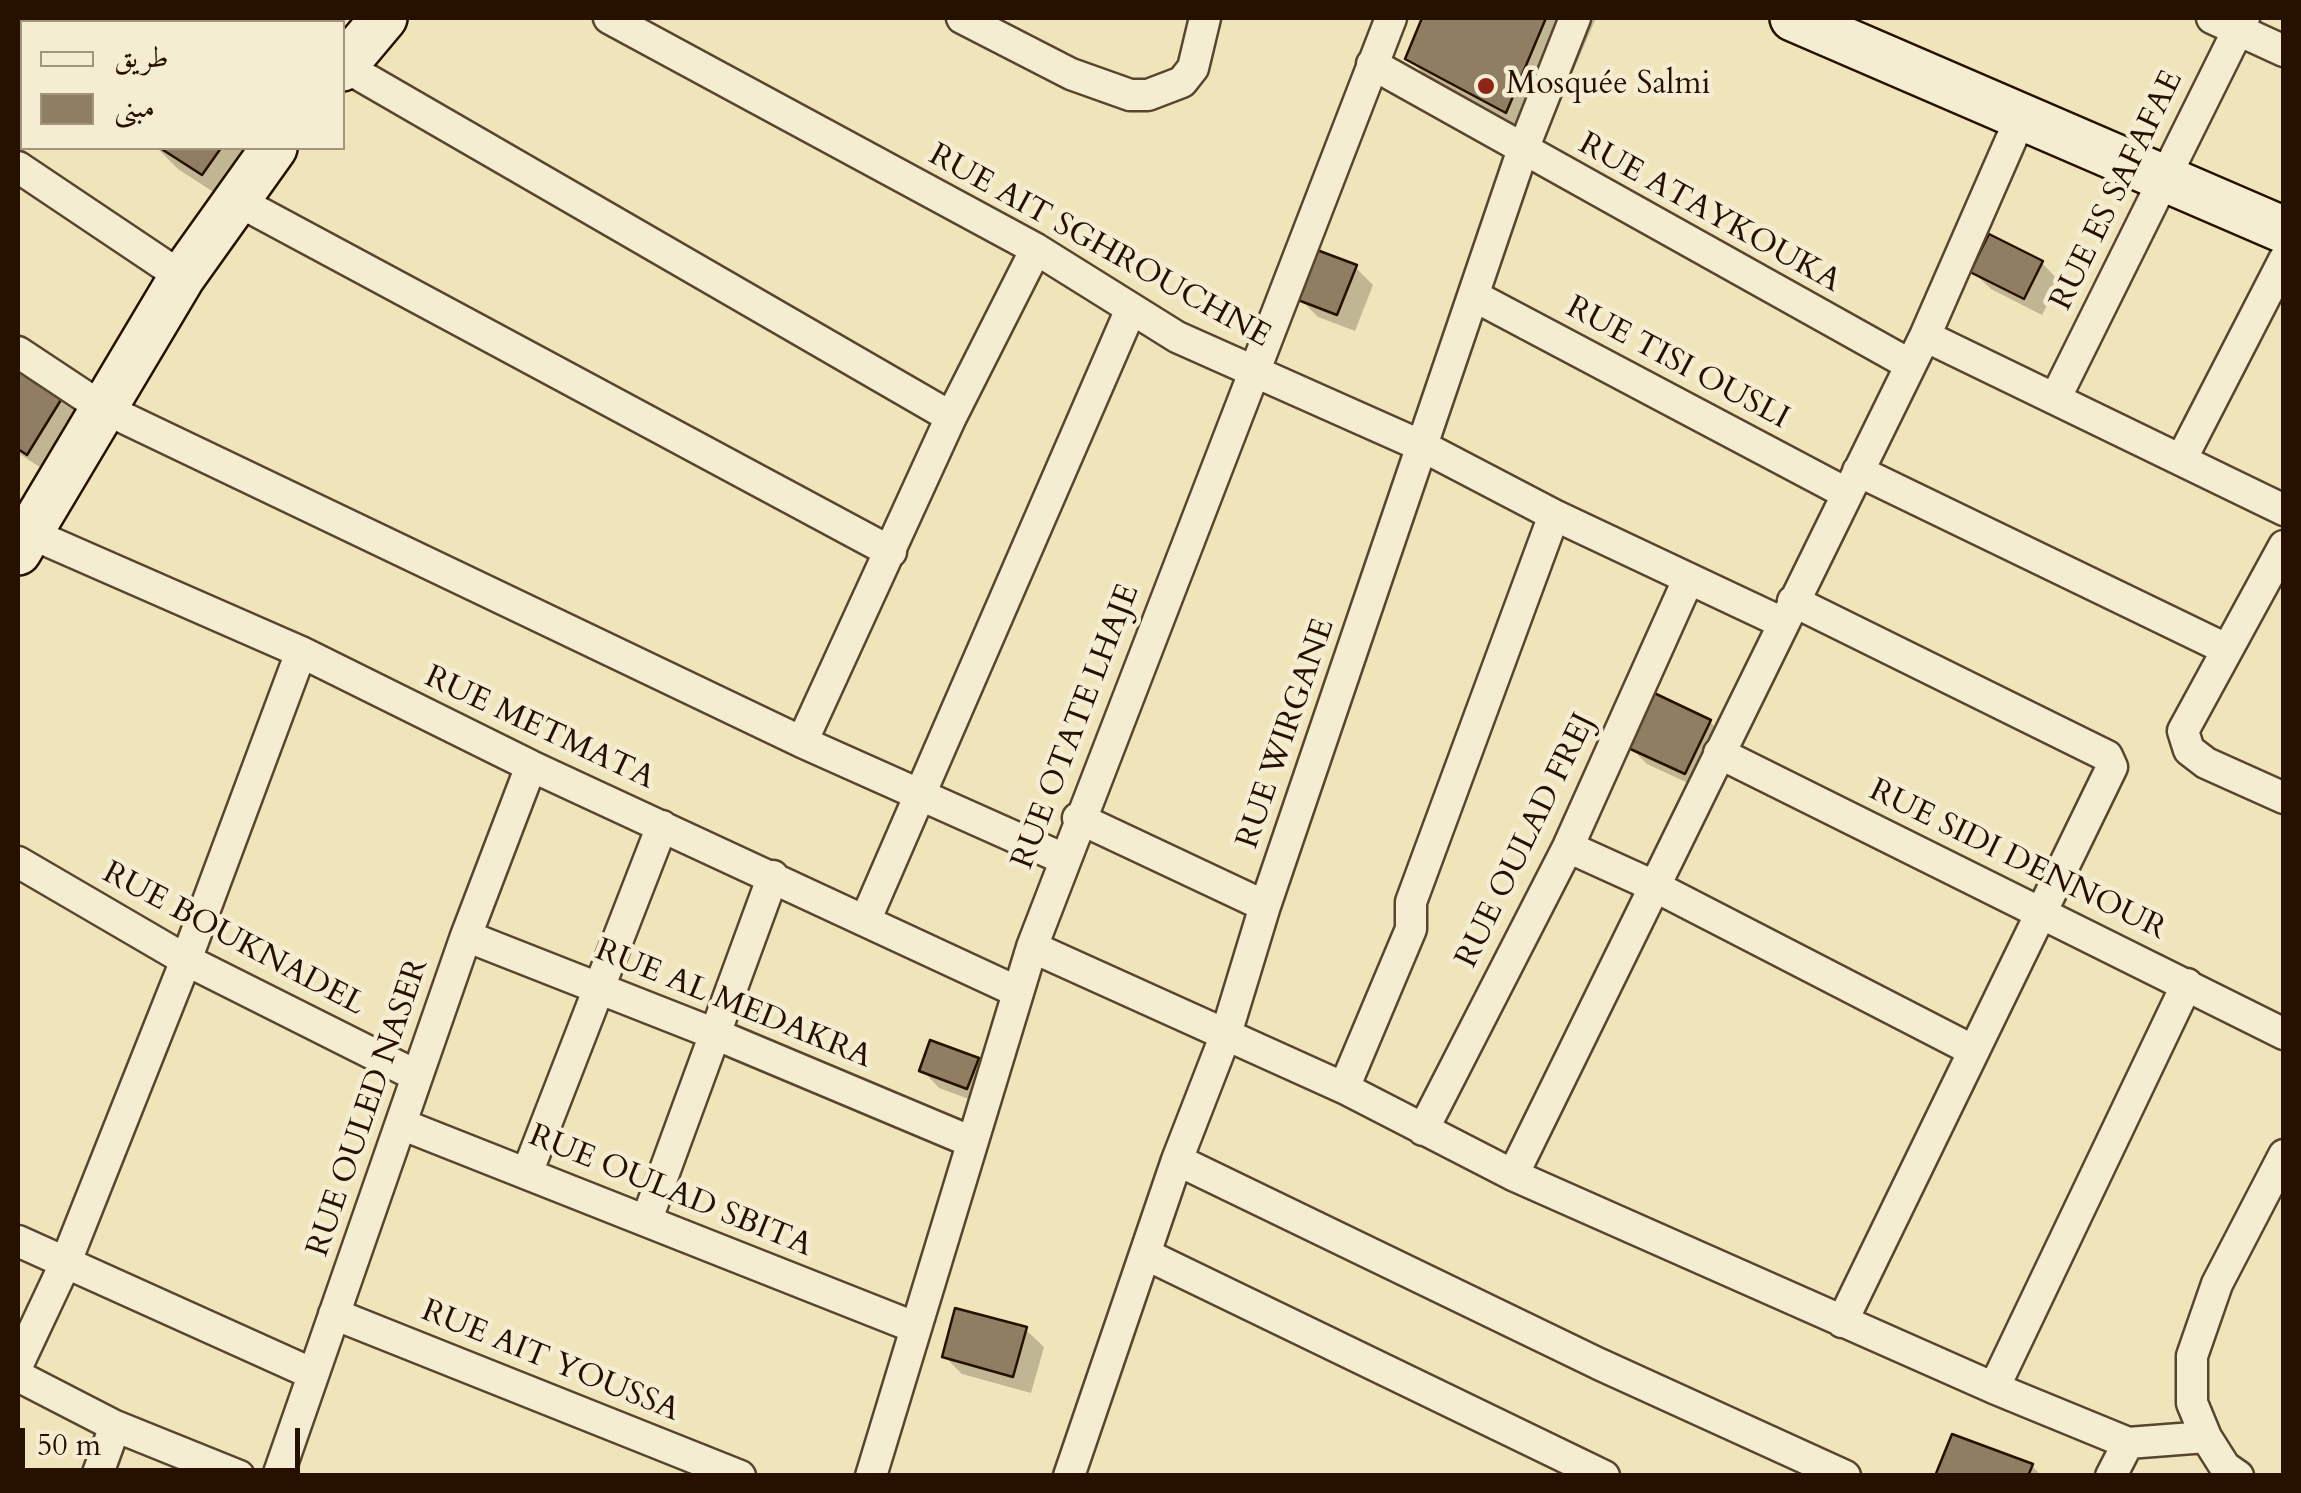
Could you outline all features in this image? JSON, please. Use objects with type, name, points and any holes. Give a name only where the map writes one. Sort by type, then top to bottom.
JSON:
[{"type":"street","points":[[345,65],[384,18]]},
{"type":"street","name":"RUE AIT SGHROUCHNE","points":[[610,18],[1036,249],[1130,309],[1251,372],[1424,447],[1688,580],[1787,612],[2107,756],[2110,772],[2043,913]]},
{"type":"street","points":[[962,18],[1071,74],[1130,96],[1168,89],[1193,68],[1205,18]]},
{"type":"street","name":"RUE OTATE LHAJE","points":[[871,1476],[1032,946],[1078,818],[1391,18]]},
{"type":"street","name":"RUE WIRGANE","points":[[1069,1476],[1177,1160],[1226,1034],[1265,906],[1476,297],[1522,152],[1575,18]]},
{"type":"street","points":[[1792,18],[2284,230]]},
{"type":"street","points":[[2232,22],[2284,52]]},
{"type":"street","name":"RUE ES SAFAFAE","points":[[2056,397],[2162,179],[2232,22]]},
{"type":"street","name":"RUE ATAYKOUKA","points":[[1372,64],[1522,152],[1909,364]]},
{"type":"street","points":[[345,68],[951,417]]},
{"type":"street","points":[[1512,1175],[1926,336],[2021,117]]},
{"type":"street","points":[[21,538],[182,277],[273,150]]},
{"type":"street","points":[[18,168],[182,277]]},
{"type":"street","points":[[236,200],[891,552]]},
{"type":"street","points":[[802,742],[951,417],[1036,249]]},
{"type":"street","points":[[2182,460],[2284,260]]},
{"type":"street","name":"RUE TISI OUSLI","points":[[1476,297],[1852,482],[2224,648]]},
{"type":"street","points":[[865,921],[1130,309]]},
{"type":"street","points":[[1926,336],[2284,510]]},
{"type":"street","points":[[18,352],[101,407],[802,742],[1064,859]]},
{"type":"street","points":[[1344,1088],[1411,928],[1411,902],[1554,515]]},
{"type":"street","name":"RUE METMATA","points":[[21,538],[301,652],[531,766],[1018,992]]},
{"type":"street","points":[[2284,546],[2224,648],[2184,731],[2189,750],[2206,763],[2284,798]]},
{"type":"street","name":"RUE OULAD FREJ","points":[[1423,1130],[1568,847],[1688,580]]},
{"type":"street","points":[[18,1364],[65,1264],[186,960],[301,652]]},
{"type":"street","name":"RUE SIDI DENNOUR","points":[[1719,753],[2284,1034]]},
{"type":"street","name":"RUE OULED NASER","points":[[278,1476],[466,936],[531,766]]},
{"type":"street","points":[[1078,818],[1265,906]]},
{"type":"street","points":[[528,1173],[662,826]]},
{"type":"street","points":[[1568,847],[1654,886],[1974,1052]]},
{"type":"street","name":"RUE BOUKNADEL","points":[[18,862],[186,960],[417,1076]]},
{"type":"street","points":[[647,1219],[773,876]]},
{"type":"street","points":[[1842,1322],[2043,913]]},
{"type":"street","name":"RUE AL MEDAKRA","points":[[466,936],[715,1034],[972,1142]]},
{"type":"street","points":[[1032,946],[1344,1088],[1512,1175],[1994,1388],[2128,1443],[2206,1437]]},
{"type":"street","points":[[1994,1388],[2186,984]]},
{"type":"street","name":"RUE OULAD SBITA","points":[[400,1124],[914,1327]]},
{"type":"street","points":[[2238,1476],[2225,1467],[2206,1437],[2192,1403],[2192,1356],[2217,1284],[2284,1155]]},
{"type":"street","points":[[1177,1160],[1599,1364],[1845,1476]]},
{"type":"street","points":[[18,1241],[313,1374]]},
{"type":"street","points":[[1144,1254],[1604,1476]]},
{"type":"street","name":"RUE AIT YOUSSA","points":[[334,1314],[740,1476]]},
{"type":"street","points":[[18,1376],[116,1426],[239,1476]]},
{"type":"street","points":[[97,1476],[116,1426]]},
{"type":"street","points":[[2111,1476],[2128,1443]]},
{"type":"building","name":"Mosquée Salmi","points":[[1422,18],[1546,18],[1506,113],[1405,59]]},
{"type":"building","points":[[163,150],[220,150],[202,175]]},
{"type":"building","points":[[1989,234],[2043,261],[2024,299],[1970,272]]},
{"type":"building","points":[[1317,250],[1357,265],[1337,315],[1298,300]]},
{"type":"building","points":[[18,368],[64,395],[27,455],[18,449]]},
{"type":"building","points":[[1652,692],[1711,720],[1685,774],[1626,747]]},
{"type":"building","points":[[930,1040],[979,1058],[967,1089],[919,1071]]},
{"type":"building","points":[[955,1308],[1027,1327],[1013,1377],[942,1357]]},
{"type":"building","points":[[1952,1434],[2033,1464],[2028,1476],[1935,1476]]},
{"type":"place","name":"Mosquée Salmi","points":[[1486,86]]}]
